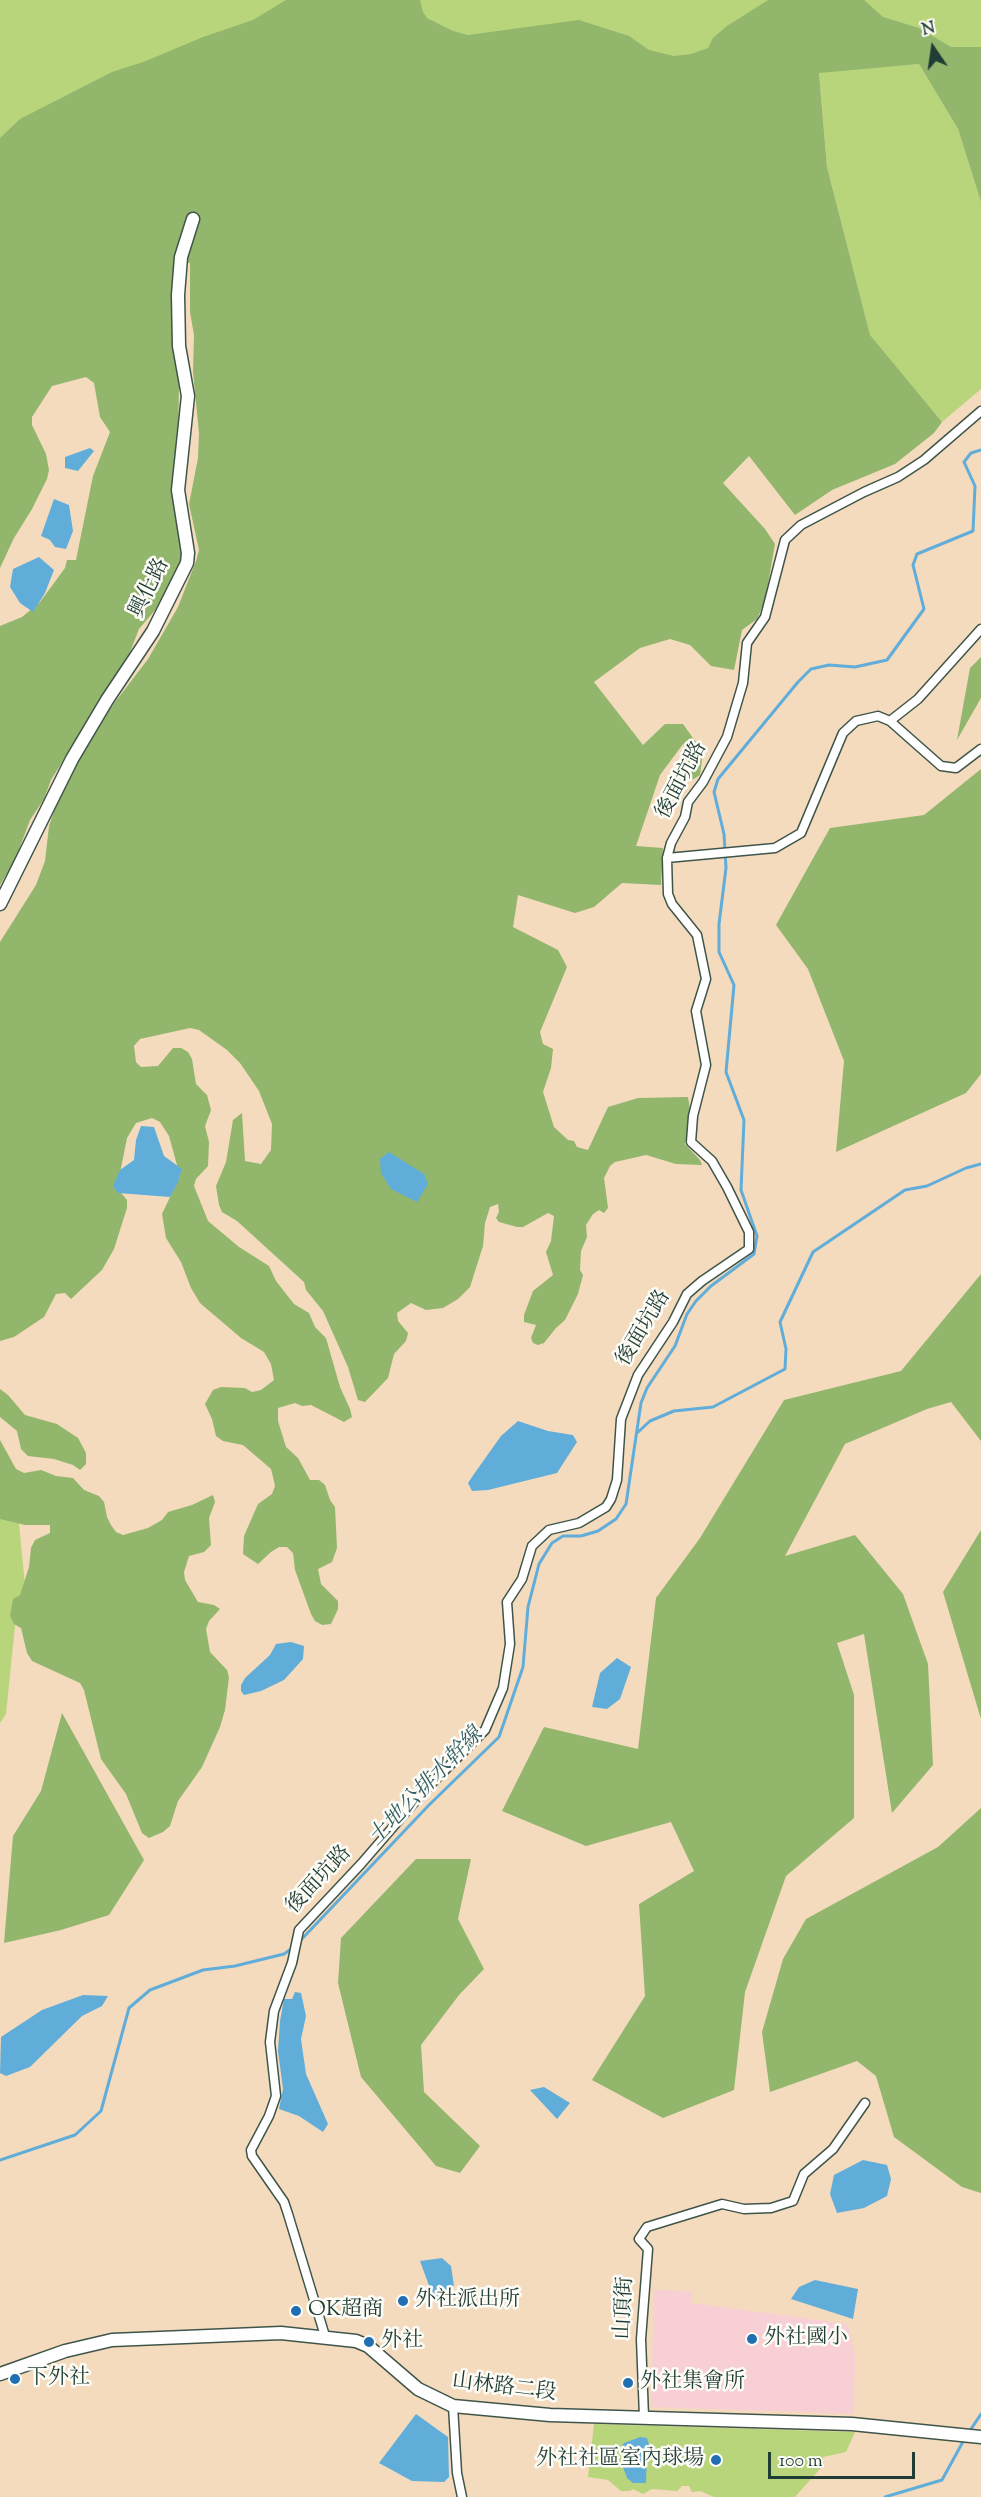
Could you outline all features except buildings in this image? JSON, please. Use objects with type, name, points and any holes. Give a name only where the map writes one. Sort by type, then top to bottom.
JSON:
[{"type":"main road","name":"興化路","points":[[0,904],[72,759],[106,699],[153,631],[187,563],[188,553],[178,490],[188,396],[179,346],[178,296],[181,257],[192,219]]},
{"type":"main road","name":"山林路二段","points":[[0,2374],[65,2351],[132,2337],[259,2333],[325,2336],[356,2341],[368,2346],[418,2389],[453,2406],[550,2415],[852,2424],[980,2436]]},
{"type":"street","name":"後面坑路","points":[[325,2336],[284,2202],[252,2156],[251,2150],[269,2116],[276,2096],[277,2087],[270,2042],[274,2011],[296,1951],[297,1934],[305,1922],[361,1864],[425,1791],[485,1730],[503,1689],[510,1644],[507,1602],[522,1579],[532,1546],[549,1530],[579,1522],[606,1507],[617,1480],[621,1419],[638,1375],[673,1322],[687,1294],[749,1249],[749,1232],[719,1172],[706,1154],[691,1142],[693,1116],[706,1065],[696,1011],[706,979],[697,935],[672,904],[668,894],[667,858],[671,843],[685,817],[688,802],[703,782],[727,737],[743,683],[747,643],[765,617],[785,540],[801,525],[898,477],[924,460],[981,411]]},
{"type":"street","points":[[890,721],[918,699],[981,629]]},
{"type":"street","points":[[667,858],[775,848],[801,832],[843,733],[856,721],[878,716],[890,721],[941,766],[956,768],[981,749]]},
{"type":"street","name":"山頂街","points":[[644,2417],[641,2339],[648,2249],[639,2239],[647,2227],[722,2204],[744,2209],[771,2208],[793,2201],[804,2174],[833,2149],[865,2103]]},
{"type":"street","points":[[453,2406],[457,2473],[462,2497]]},
{"type":"shaded area","name":"外社國小","points":[[654,2290],[691,2291],[692,2303],[848,2324],[855,2354],[854,2414],[651,2407]]},
{"type":"green space","points":[[0,0],[343,0],[0,152]]},
{"type":"green space","points":[[286,0],[420,0],[427,18],[453,31],[468,35],[579,20],[629,36],[649,50],[674,56],[691,54],[708,48],[713,38],[727,26],[768,0],[864,0],[883,17],[919,28],[951,47],[981,47],[981,202],[958,129],[919,64],[819,73],[827,167],[870,335],[942,422],[934,433],[895,464],[832,490],[795,515],[749,456],[723,483],[765,529],[775,544],[765,601],[757,619],[742,630],[734,670],[711,666],[690,645],[670,639],[640,648],[594,682],[643,745],[665,724],[683,724],[703,752],[700,775],[689,782],[689,764],[683,744],[660,775],[636,846],[663,848],[661,885],[622,883],[594,907],[575,913],[518,895],[513,927],[558,950],[567,967],[540,1032],[543,1044],[553,1049],[551,1068],[543,1092],[554,1127],[568,1140],[574,1141],[577,1147],[588,1150],[608,1107],[638,1098],[688,1097],[691,1115],[685,1144],[702,1165],[676,1164],[646,1155],[615,1162],[610,1166],[604,1178],[608,1208],[604,1213],[599,1210],[593,1214],[586,1225],[587,1237],[581,1251],[580,1270],[583,1275],[578,1294],[565,1320],[544,1343],[538,1345],[533,1343],[531,1338],[536,1325],[524,1322],[524,1315],[533,1291],[553,1275],[546,1252],[551,1241],[554,1216],[548,1213],[523,1227],[517,1227],[499,1222],[496,1218],[499,1212],[498,1204],[490,1207],[485,1223],[483,1246],[470,1287],[458,1299],[443,1308],[426,1310],[411,1303],[397,1313],[398,1321],[408,1333],[406,1341],[394,1354],[388,1378],[365,1402],[358,1400],[348,1367],[323,1311],[306,1290],[304,1282],[237,1221],[222,1212],[219,1205],[216,1186],[226,1162],[233,1120],[242,1113],[245,1161],[261,1164],[271,1150],[272,1124],[259,1091],[240,1063],[227,1050],[199,1030],[190,1028],[140,1039],[134,1046],[136,1062],[141,1067],[158,1066],[173,1048],[181,1048],[188,1052],[192,1059],[196,1084],[207,1095],[211,1110],[205,1126],[209,1142],[208,1166],[196,1179],[194,1186],[208,1221],[239,1247],[269,1266],[276,1281],[294,1304],[309,1313],[315,1327],[326,1338],[340,1387],[350,1409],[352,1417],[344,1422],[311,1405],[302,1406],[295,1403],[278,1408],[278,1421],[286,1447],[298,1458],[310,1480],[319,1480],[325,1485],[335,1507],[337,1548],[332,1562],[318,1569],[321,1584],[338,1601],[338,1609],[331,1624],[322,1625],[315,1621],[311,1614],[295,1570],[293,1553],[287,1547],[279,1547],[258,1564],[243,1554],[244,1536],[258,1504],[272,1494],[275,1486],[271,1469],[243,1445],[223,1441],[216,1436],[205,1404],[213,1390],[221,1387],[245,1388],[252,1392],[261,1390],[274,1380],[271,1364],[264,1352],[241,1338],[200,1303],[191,1288],[181,1262],[166,1238],[162,1214],[180,1176],[169,1136],[160,1122],[152,1118],[136,1123],[127,1138],[117,1188],[127,1200],[127,1208],[114,1249],[102,1270],[71,1299],[65,1293],[56,1294],[44,1317],[14,1337],[0,1341],[0,942],[36,885],[45,861],[49,826],[60,794],[96,727],[148,659],[178,607],[196,561],[199,550],[189,504],[198,458],[199,433],[193,372],[194,335],[190,312],[190,263],[174,262],[173,322],[179,379],[178,465],[175,487],[182,560],[167,596],[139,629],[130,652],[51,780],[44,799],[30,820],[15,860],[0,885],[0,626],[22,617],[40,602],[65,568],[67,560],[76,560],[93,476],[110,432],[100,417],[94,383],[86,377],[52,386],[32,417],[32,425],[46,454],[49,470],[47,479],[0,568],[0,138],[20,119],[112,72],[253,20]]},
{"type":"green space","points":[[375,0],[806,0],[687,74],[452,43]]},
{"type":"green space","points":[[840,0],[981,0],[981,48],[938,48]]},
{"type":"green space","points":[[919,64],[958,129],[981,202],[981,389],[942,422],[870,336],[827,167],[819,72]]},
{"type":"green space","points":[[981,657],[981,698],[957,740],[970,668]]},
{"type":"green space","points":[[981,769],[981,1074],[966,1093],[836,1152],[844,1061],[808,969],[776,925],[830,828],[924,815]]},
{"type":"green space","points":[[981,1274],[981,1441],[951,1402],[927,1409],[845,1444],[785,1556],[855,1535],[903,1594],[928,1664],[933,1765],[892,1813],[864,1634],[837,1643],[854,1695],[854,1818],[786,1876],[745,1992],[734,2090],[663,2118],[592,2080],[645,1996],[639,1904],[694,1871],[671,1822],[586,1846],[502,1811],[544,1727],[638,1749],[656,1598],[700,1538],[784,1400],[901,1371]]},
{"type":"green space","points":[[0,1389],[25,1415],[57,1424],[78,1438],[86,1453],[86,1464],[80,1470],[73,1465],[54,1459],[28,1456],[21,1449],[17,1431],[0,1417]]},
{"type":"green space","points":[[0,1440],[16,1469],[24,1473],[41,1470],[56,1476],[73,1478],[84,1490],[99,1496],[104,1502],[111,1525],[116,1532],[123,1535],[148,1528],[162,1520],[168,1512],[192,1505],[213,1495],[215,1502],[209,1518],[211,1545],[204,1552],[189,1556],[184,1572],[185,1580],[198,1602],[214,1605],[220,1609],[209,1621],[206,1629],[210,1652],[227,1670],[229,1677],[225,1710],[202,1767],[178,1801],[170,1826],[149,1838],[142,1833],[126,1794],[101,1759],[84,1690],[80,1683],[32,1661],[27,1653],[21,1628],[14,1624],[10,1616],[13,1599],[20,1595],[29,1567],[31,1548],[35,1540],[50,1533],[50,1525],[25,1525],[0,1519]]},
{"type":"green space","points":[[0,1515],[19,1523],[25,1585],[15,1626],[6,1714],[0,1723]]},
{"type":"green space","points":[[981,1530],[981,1719],[943,1592]]},
{"type":"green space","points":[[62,1713],[144,1860],[109,1915],[61,1930],[4,1943],[13,1836],[41,1791]]},
{"type":"green space","points":[[981,1808],[981,2193],[962,2187],[894,2137],[876,2076],[857,2061],[770,2092],[762,2032],[783,1959],[806,1919],[938,1847]]},
{"type":"green space","points":[[416,1859],[471,1859],[458,1919],[484,1969],[459,1995],[421,2045],[424,2092],[480,2146],[460,2173],[436,2166],[361,2077],[338,1983],[341,1938]]},
{"type":"green space","points":[[594,2424],[855,2432],[846,2452],[823,2457],[820,2469],[795,2497],[714,2497],[700,2491],[692,2492],[689,2486],[682,2486],[677,2491],[652,2489],[643,2494],[633,2489],[621,2491],[608,2480],[588,2477]]},
{"type":"water","points":[[90,448],[94,451],[78,471],[65,468],[65,457]]},
{"type":"water","points":[[54,499],[69,505],[73,531],[66,549],[55,547],[50,540],[41,536]]},
{"type":"water","points":[[39,557],[54,570],[45,593],[33,612],[20,603],[10,587],[13,569]]},
{"type":"water","points":[[141,1126],[154,1127],[164,1156],[182,1169],[170,1197],[118,1193],[113,1186],[120,1170],[134,1160],[136,1140]]},
{"type":"water","points":[[389,1152],[424,1174],[428,1184],[417,1202],[391,1189],[381,1173],[380,1159]]},
{"type":"water","points":[[518,1421],[548,1431],[573,1435],[577,1442],[557,1473],[488,1490],[472,1491],[468,1483],[501,1436]]},
{"type":"water","points":[[291,1642],[304,1646],[303,1659],[284,1680],[261,1691],[244,1695],[241,1685],[245,1678],[270,1655],[276,1644]]},
{"type":"water","points":[[617,1658],[631,1667],[620,1699],[607,1709],[592,1707],[600,1673]]},
{"type":"water","points":[[295,1992],[301,1993],[306,2016],[301,2039],[306,2074],[328,2124],[323,2132],[299,2116],[279,2109],[283,2089],[278,2051],[280,2021],[284,1999],[292,1999]]},
{"type":"water","points":[[83,1995],[108,1996],[102,2006],[82,2016],[30,2067],[6,2076],[0,2073],[1,2037],[42,2010]]},
{"type":"water","points":[[544,2087],[570,2103],[557,2119],[530,2090]]},
{"type":"water","points":[[863,2160],[887,2165],[891,2179],[887,2196],[864,2208],[837,2213],[830,2194],[834,2175]]},
{"type":"water","points":[[442,2258],[451,2266],[454,2286],[446,2304],[431,2291],[420,2261]]},
{"type":"water","points":[[815,2280],[858,2289],[853,2319],[791,2299],[799,2287]]},
{"type":"water","points":[[416,2414],[448,2437],[449,2477],[444,2482],[412,2481],[379,2463]]},
{"type":"water","points":[[640,2437],[647,2438],[650,2448],[647,2454],[646,2483],[633,2483],[627,2478],[623,2467],[621,2447],[624,2443]]},
{"type":"waterway","name":"土地公排水幹線","points":[[299,1942],[429,1805],[499,1737],[523,1667],[528,1607],[539,1564],[552,1543],[563,1536],[581,1536],[598,1531],[616,1519],[626,1504],[641,1403],[647,1388],[675,1346],[687,1314],[696,1301],[711,1286],[754,1254],[757,1236],[741,1190],[744,1120],[726,1072],[734,985],[719,952],[719,924],[726,868],[724,834],[714,792],[718,779],[811,669],[829,665],[855,667],[887,660],[924,609],[913,565],[917,554],[973,531],[975,486],[964,462],[971,453],[981,450]]},
{"type":"waterway","points":[[637,1433],[650,1421],[674,1411],[713,1407],[785,1369],[786,1349],[780,1322],[813,1252],[905,1190],[927,1186],[966,1168],[981,1164]]},
{"type":"waterway","name":"土地公排水幹線","points":[[0,2160],[75,2135],[101,2111],[129,2008],[150,1990],[203,1970],[235,1966],[284,1954],[294,1947]]},
{"type":"waterway","points":[[969,2432],[981,2414]]},
{"type":"waterway","points":[[885,2497],[942,2480],[965,2438]]},
{"type":"place","name":"外社派出所","points":[[403,2301]]},
{"type":"place","name":"OK超商","points":[[296,2311]]},
{"type":"place","name":"外社國小","points":[[752,2339]]},
{"type":"place","name":"外社","points":[[369,2342]]},
{"type":"place","name":"下外社","points":[[15,2379]]},
{"type":"place","name":"外社集會所","points":[[628,2383]]},
{"type":"place","name":"外社社區室內球場","points":[[716,2460]]}]
